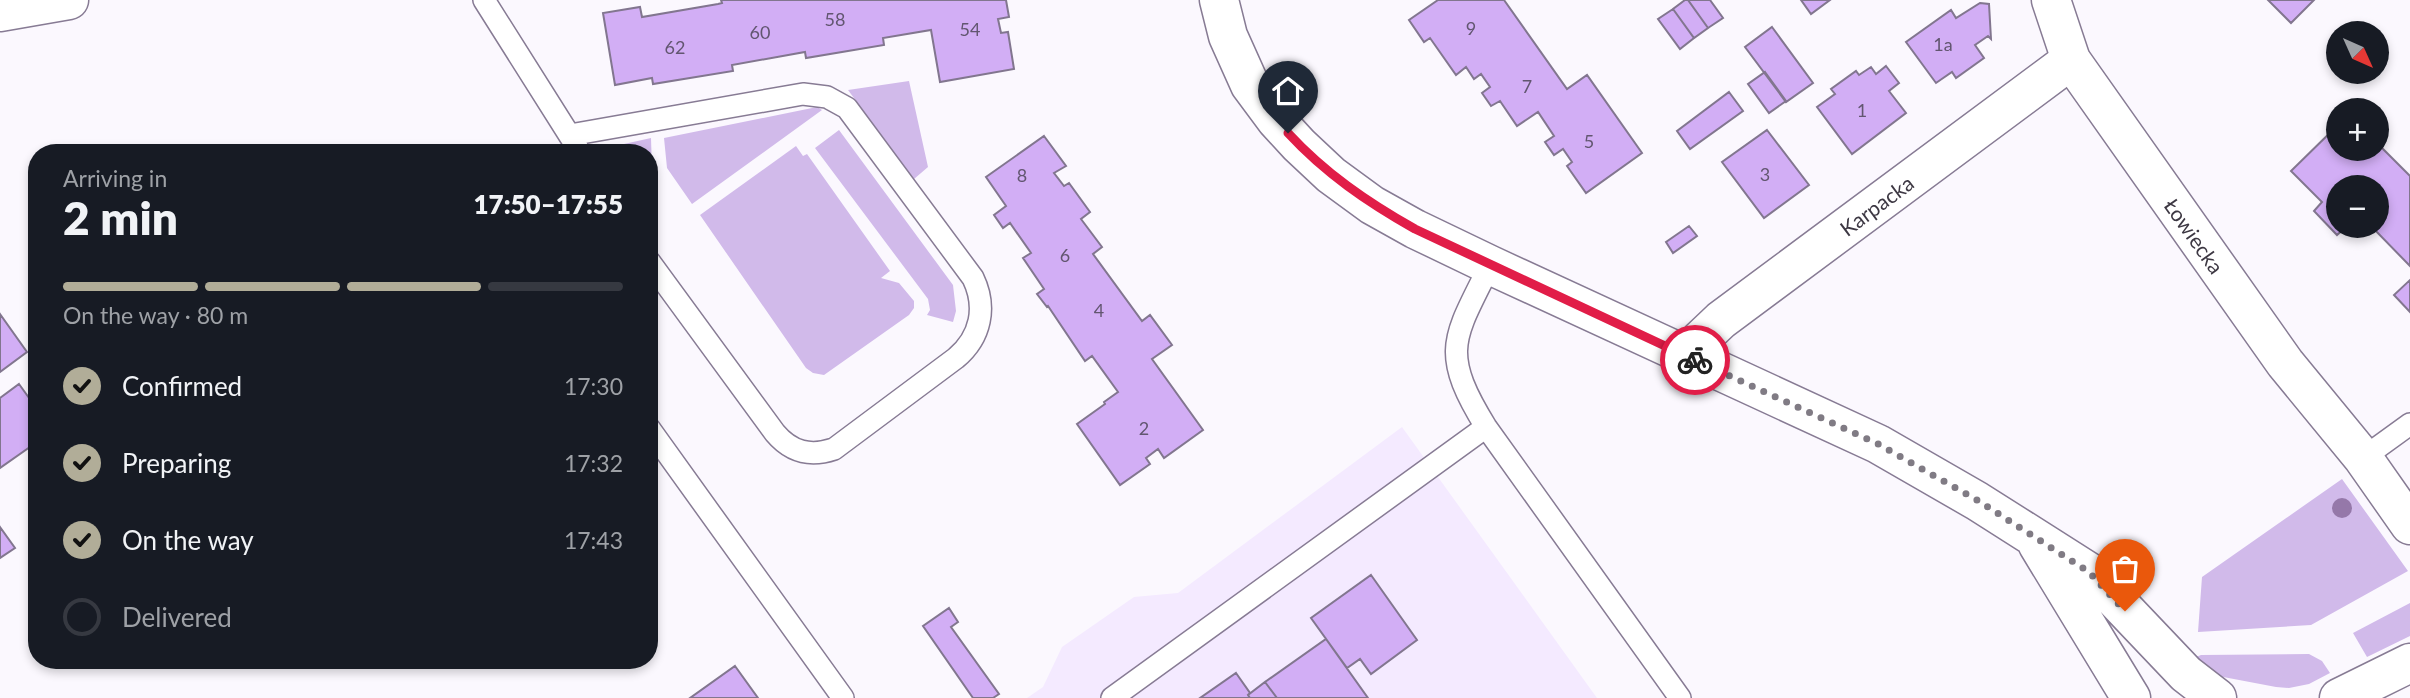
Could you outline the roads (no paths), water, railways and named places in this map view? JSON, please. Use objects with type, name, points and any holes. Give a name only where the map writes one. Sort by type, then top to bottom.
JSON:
[{"type":"street","points":[[0,12],[69,0]]},
{"type":"street","points":[[1219,0],[1228,36],[1250,85],[1276,120],[1331,175],[1373,205],[1415,229],[1490,265],[1878,444],[1977,500],[2089,572],[2186,674],[2217,698]]},
{"type":"street","name":"Łowiecka","points":[[2051,0],[2071,60],[2285,363],[2363,458],[2410,525]]},
{"type":"street","name":"Karpacka","points":[[1688,357],[1700,339],[1721,320],[2071,60]]},
{"type":"street","points":[[2034,537],[2131,698]]},
{"type":"street","points":[[2339,698],[2410,663]]},
{"type":"lane","points":[[484,0],[575,144],[803,94],[834,100],[847,108],[973,278],[980,299],[980,320],[972,340],[956,358],[834,449],[823,453],[808,453],[792,448],[775,433],[658,273]]},
{"type":"lane","points":[[1490,265],[1462,320],[1456,338],[1458,371],[1486,427],[1681,698]]},
{"type":"lane","points":[[2363,458],[2410,424]]},
{"type":"lane","points":[[1112,698],[1486,427]]},
{"type":"lane","points":[[658,441],[843,698]]}]
